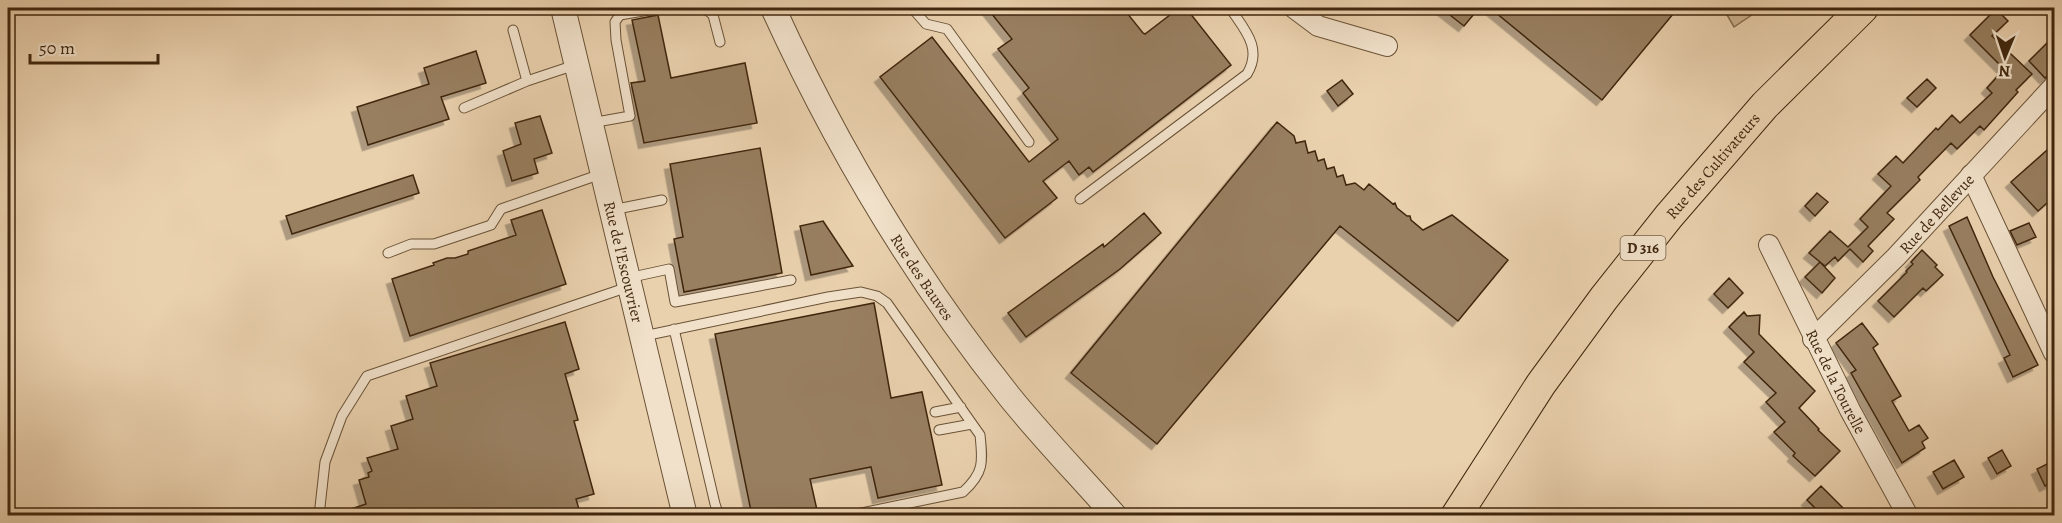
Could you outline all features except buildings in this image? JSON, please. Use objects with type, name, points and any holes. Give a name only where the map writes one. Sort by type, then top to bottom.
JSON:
[{"type":"main road","name":"Rue des Cultivateurs","points":[[1437,516],[1540,359],[1616,257],[1702,153],[1839,8]]},
{"type":"main road","name":"Rue des Cultivateurs","points":[[1456,516],[1541,384],[1604,298],[1669,216],[1765,105],[1863,8]]},
{"type":"street","name":"Rue de l'Escouvrier","points":[[563,8],[685,516]]},
{"type":"street","name":"Rue des Bauves","points":[[773,8],[825,114],[902,248],[947,314],[1011,398],[1115,516]]},
{"type":"street","points":[[1294,8],[1318,26],[1387,46]]},
{"type":"street","name":"Rue de Bellevue","points":[[1813,339],[1896,257],[2055,86]]},
{"type":"street","points":[[1971,175],[2055,353]]},
{"type":"street","name":"Rue de la Tourelle","points":[[1769,245],[1813,339],[1908,516]]},
{"type":"lane","points":[[591,123],[630,116],[616,40],[615,22],[620,15],[660,8]]},
{"type":"lane","points":[[704,8],[713,15],[720,42]]},
{"type":"lane","points":[[912,8],[926,24],[947,29],[1029,142]]},
{"type":"lane","points":[[1080,199],[1246,74],[1254,57],[1253,43],[1230,8]]},
{"type":"lane","points":[[513,30],[527,81]]},
{"type":"lane","points":[[464,108],[527,81],[577,64]]},
{"type":"lane","points":[[387,253],[411,244],[434,244],[491,225],[501,209],[603,173]]},
{"type":"lane","points":[[612,210],[662,200]]},
{"type":"lane","points":[[319,516],[326,462],[342,416],[367,376],[669,269],[675,302],[791,280]]},
{"type":"lane","points":[[642,337],[861,292],[877,296],[887,303],[980,435],[983,460],[976,480],[963,492],[847,516]]},
{"type":"lane","points":[[674,329],[719,516]]},
{"type":"lane","points":[[935,412],[961,407]]},
{"type":"lane","points":[[939,430],[972,424]]},
{"type":"shaded area","points":[[1723,8],[1762,8],[1734,27]]}]
